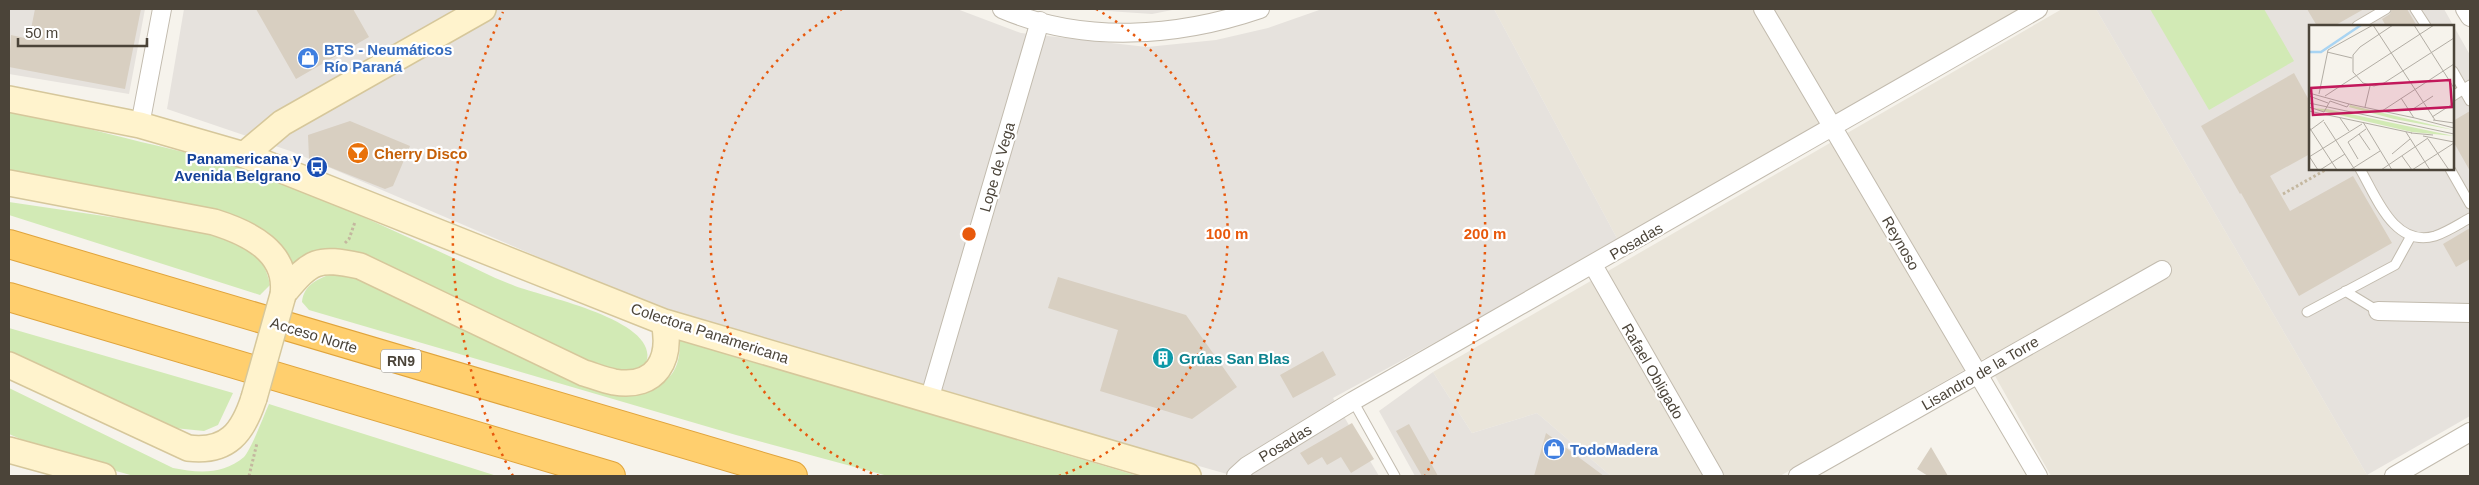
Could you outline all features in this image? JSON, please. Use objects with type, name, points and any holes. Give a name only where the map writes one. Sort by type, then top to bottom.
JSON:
[{"type":"highway","name":"Acceso Norte","points":[[9,244],[793,476]]},
{"type":"highway","points":[[9,297],[611,476]]},
{"type":"main road","points":[[244,155],[282,124],[483,9]]},
{"type":"main road","name":"Colectora Panamericana","points":[[9,99],[140,125],[244,155],[664,322],[1188,476]]},
{"type":"main road","points":[[9,183],[214,222],[237,229],[260,242],[276,259],[283,274],[284,294],[247,420],[242,429],[213,448],[188,448],[9,365]]},
{"type":"main road","points":[[284,294],[304,269],[319,262],[335,261],[360,266],[584,373],[615,382],[635,382],[646,379],[656,372],[663,360],[667,347],[664,322]]},
{"type":"main road","points":[[9,450],[102,476]]},
{"type":"street","points":[[140,125],[162,9]]},
{"type":"street","points":[[1002,9],[1040,21],[1080,30],[1121,33],[1159,32],[1194,28],[1260,9]]},
{"type":"street","name":"Reynoso","points":[[1763,9],[2038,476]]},
{"type":"street","name":"Posadas","points":[[1236,476],[1247,466],[1353,402],[2038,9]]},
{"type":"street","points":[[2465,9],[2470,17]]},
{"type":"street","name":"Lope de Vega","points":[[929,400],[1040,21]]},
{"type":"street","name":"Rafael Obligado","points":[[1593,266],[1714,476]]},
{"type":"street","name":"Lisandro de la Torre","points":[[1798,476],[2162,270]]},
{"type":"street","points":[[2378,312],[2470,313]]},
{"type":"street","points":[[2394,476],[2470,432]]},
{"type":"lane","points":[[2363,25],[2386,9]]},
{"type":"lane","points":[[2416,9],[2425,25]]},
{"type":"lane","points":[[2454,72],[2467,87],[2470,101]]},
{"type":"lane","points":[[2454,95],[2467,87]]},
{"type":"lane","points":[[2361,170],[2391,221],[2400,230],[2411,236],[2425,238],[2436,236],[2470,218]]},
{"type":"lane","points":[[2451,170],[2470,204]]},
{"type":"lane","points":[[2307,312],[2396,265],[2411,236]]},
{"type":"lane","points":[[2345,291],[2378,312]]},
{"type":"lane","points":[[1353,402],[1395,476]]},
{"type":"path","points":[[2284,194],[2325,170]]},
{"type":"path","points":[[342,246],[349,239],[362,202]]},
{"type":"path","points":[[249,476],[257,440]]},
{"type":"shaded area","points":[[9,9],[145,9],[129,94],[9,74]]},
{"type":"shaded area","points":[[184,9],[957,9],[1021,33],[1147,47],[1216,40],[1268,28],[1322,9],[1494,9],[1619,242],[1333,398],[1379,476],[1234,476],[688,321],[293,152],[167,109]]},
{"type":"shaded area","points":[[1078,9],[1177,9],[1152,14]]},
{"type":"shaded area","points":[[1494,9],[2020,9],[1619,242]]},
{"type":"shaded area","points":[[2062,9],[2096,9],[2367,475],[2051,476],[1985,358],[1780,476],[1611,476],[1537,413],[1472,433],[1433,372]]},
{"type":"shaded area","points":[[2096,9],[2444,9],[2453,25],[2309,25],[2309,170],[2454,170],[2454,27],[2470,55],[2470,416],[2367,475]]},
{"type":"shaded area","points":[[1433,372],[1472,433],[1537,413],[1611,476],[1415,476],[1379,411]]},
{"type":"green space","points":[[2150,9],[2264,9],[2294,61],[2209,110]]},
{"type":"green space","points":[[9,111],[58,121],[206,158],[253,172],[292,187],[507,283],[575,305],[622,324],[639,337],[647,351],[644,367],[620,373],[591,364],[370,256],[335,250],[292,267],[282,247],[262,229],[227,213],[97,192],[9,174]]},
{"type":"green space","points":[[9,202],[219,233],[238,241],[252,251],[263,265],[270,285],[260,295],[9,215]]},
{"type":"green space","points":[[334,273],[348,273],[647,391],[663,382],[673,372],[680,350],[680,340],[1138,476],[888,476],[736,435],[309,310],[302,302],[309,286],[317,280]]},
{"type":"green space","points":[[9,328],[233,393],[218,425],[204,431],[174,428],[9,353]]},
{"type":"green space","points":[[9,388],[173,468],[182,470],[219,470],[236,463],[244,457],[254,440],[269,404],[497,476],[134,476],[55,454],[9,434]]},
{"type":"building","points":[[35,9],[141,9],[125,89],[9,67],[11,35],[29,39]]},
{"type":"building","name":"BTS - Neumáticos Río Paraná","points":[[256,9],[353,9],[369,37],[296,79]]},
{"type":"building","points":[[2307,9],[2364,9],[2336,25],[2316,25]]},
{"type":"building","points":[[2392,9],[2407,9],[2416,25],[2385,25],[2382,19],[2390,14]]},
{"type":"building","points":[[2294,73],[2309,100],[2309,155],[2270,176],[2290,211],[2353,176],[2392,243],[2299,296],[2201,126]]},
{"type":"building","points":[[2470,111],[2470,171],[2454,143],[2454,120]]},
{"type":"building","name":"Cherry Disco","points":[[350,121],[410,146],[393,186],[385,189],[309,159],[308,135]]},
{"type":"building","points":[[2470,228],[2470,259],[2456,267],[2443,244]]},
{"type":"building","name":"Grúas San Blas","points":[[1058,277],[1186,315],[1237,387],[1192,419],[1100,391],[1118,330],[1048,308]]},
{"type":"building","name":"Grúas San Blas","points":[[1323,351],[1336,375],[1293,398],[1280,375]]},
{"type":"building","points":[[1352,423],[1374,459],[1351,473],[1341,457],[1327,465],[1322,457],[1308,465],[1300,453]]},
{"type":"building","points":[[1409,424],[1438,476],[1422,476],[1396,431]]},
{"type":"building","name":"TodoMadera","points":[[1546,433],[1604,476],[1534,476]]},
{"type":"building","points":[[1931,447],[1948,476],[1928,476],[1917,469]]},
{"type":"place","name":"BTS - Neumáticos Río Paraná","points":[[308,58]]},
{"type":"place","name":"Cherry Disco","points":[[358,153]]},
{"type":"place","name":"Panamericana y Avenida Belgrano","points":[[317,167]]},
{"type":"place","name":"Grúas San Blas","points":[[1163,358]]},
{"type":"place","name":"TodoMadera","points":[[1554,449]]}]
